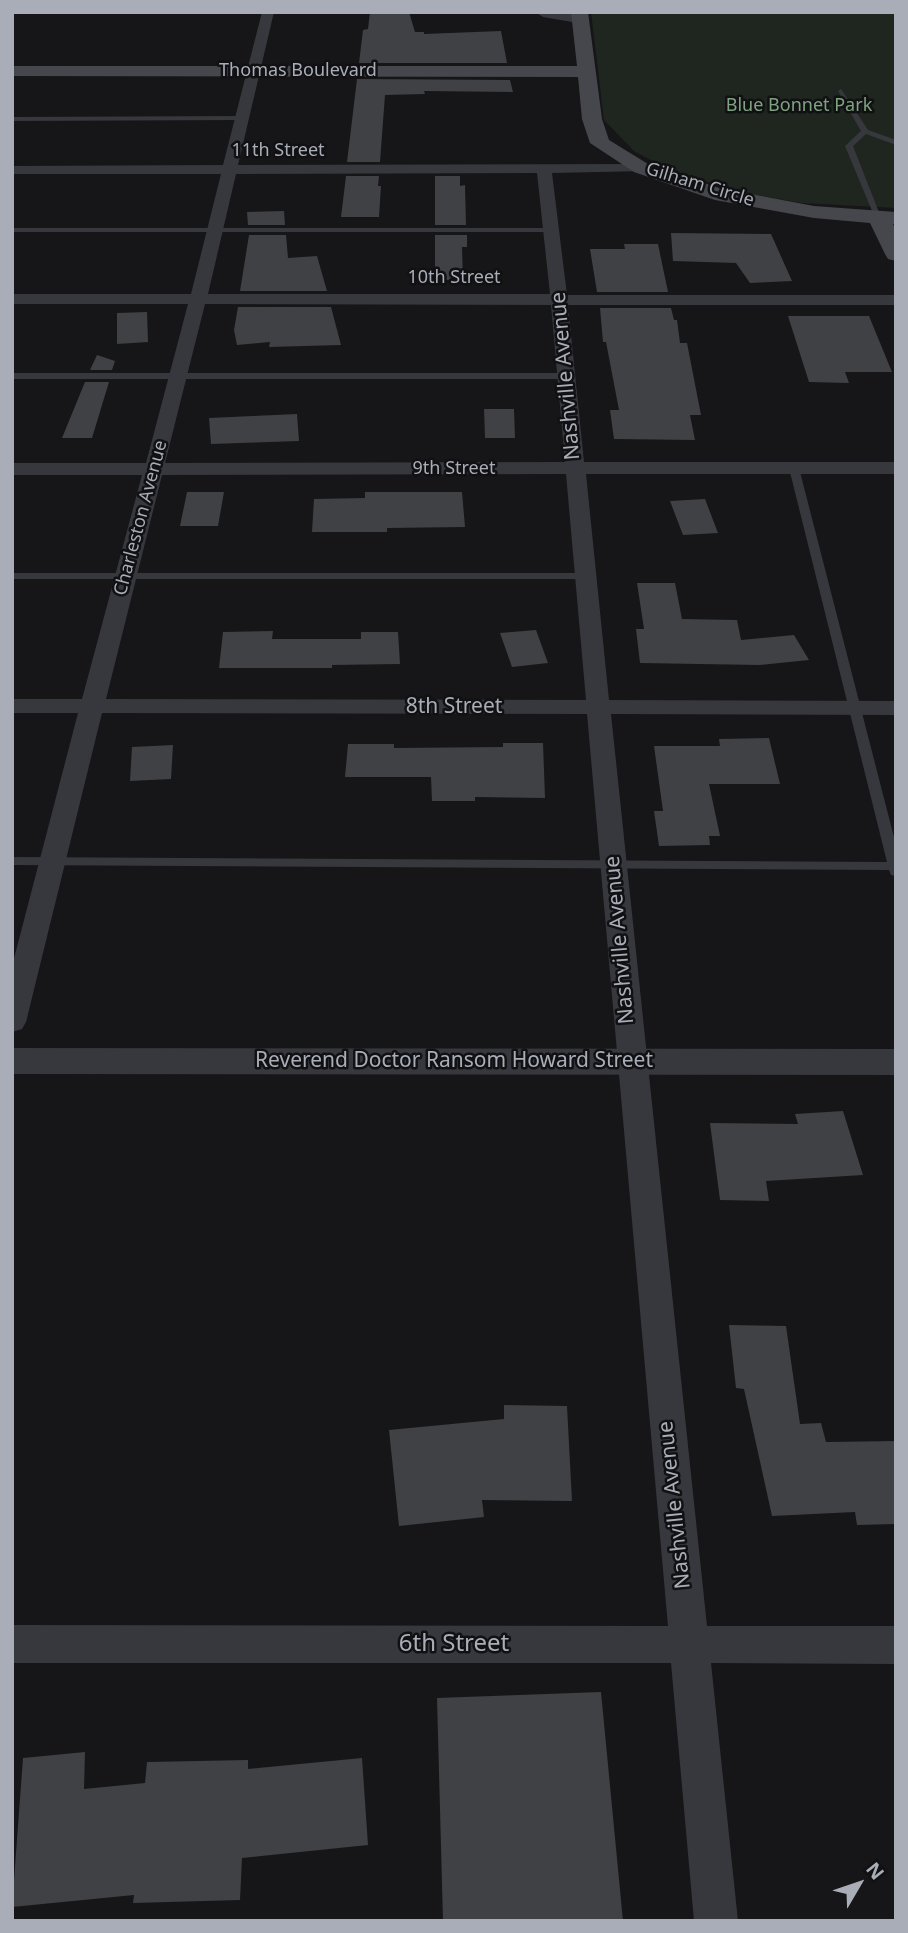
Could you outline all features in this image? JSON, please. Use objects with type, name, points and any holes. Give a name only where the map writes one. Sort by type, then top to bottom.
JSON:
[{"type":"main road","points":[[579,15],[592,119],[600,143]]},
{"type":"main road","name":"Thomas Boulevard","points":[[12,55],[148,55],[256,63]]},
{"type":"main road","points":[[12,63],[148,55]]},
{"type":"main road","name":"Thomas Boulevard","points":[[12,71],[256,63],[584,63]]},
{"type":"main road","name":"Gilham Circle","points":[[600,143],[641,168],[715,194],[754,203],[887,218]]},
{"type":"main road","points":[[887,218],[896,254]]},
{"type":"street","name":"Charleston Avenue","points":[[12,1022],[125,576],[179,376],[268,12]]},
{"type":"street","points":[[543,12],[579,15]]},
{"type":"street","name":"11th Street","points":[[544,169],[567,162],[600,143]]},
{"type":"street","name":"11th Street","points":[[12,170],[544,169],[570,166],[641,168]]},
{"type":"street","name":"Nashville Avenue","points":[[544,169],[559,299],[716,1921]]},
{"type":"street","name":"10th Street","points":[[12,299],[896,300]]},
{"type":"street","name":"9th Street","points":[[12,469],[896,468]]},
{"type":"street","name":"8th Street","points":[[12,706],[896,708]]},
{"type":"street","name":"Reverend Doctor Ransom Howard Street","points":[[12,1061],[896,1062]]},
{"type":"street","name":"6th Street","points":[[12,1644],[896,1645]]},
{"type":"lane","points":[[841,91],[865,131],[896,143]]},
{"type":"lane","points":[[12,119],[242,118]]},
{"type":"lane","points":[[865,131],[849,146],[887,218]]},
{"type":"lane","points":[[12,230],[552,230]]},
{"type":"lane","points":[[12,376],[565,376]]},
{"type":"lane","points":[[12,861],[612,863],[895,869],[794,468]]},
{"type":"lane","points":[[12,576],[585,576]]},
{"type":"green space","name":"Blue Bonnet Park","points":[[591,12],[896,12],[896,208],[802,203],[750,194],[696,179],[634,151],[604,120]]},
{"type":"building","points":[[370,12],[409,12],[415,32],[424,34],[501,31],[507,63],[359,63],[363,30],[368,29]]},
{"type":"building","points":[[357,79],[510,80],[513,92],[424,91],[425,94],[385,95],[380,162],[347,162]]},
{"type":"building","points":[[346,176],[379,176],[379,217],[341,217]]},
{"type":"building","points":[[435,176],[460,176],[460,186],[465,185],[466,225],[435,225]]},
{"type":"building","points":[[284,211],[285,225],[248,225],[247,212]]},
{"type":"building","points":[[671,233],[771,234],[792,281],[750,283],[736,263],[673,261]]},
{"type":"building","points":[[249,235],[286,235],[288,258],[317,256],[327,291],[240,291]]},
{"type":"building","points":[[435,235],[467,235],[467,247],[462,247],[463,280],[435,280]]},
{"type":"building","points":[[624,244],[658,244],[668,292],[597,292],[590,249],[625,249]]},
{"type":"building","points":[[238,307],[331,307],[341,345],[269,347],[270,342],[237,345],[234,330]]},
{"type":"building","points":[[600,308],[671,308],[674,320],[677,320],[680,343],[687,343],[701,415],[690,415],[695,440],[614,439],[610,410],[619,410],[606,342],[603,342]]},
{"type":"building","points":[[147,312],[148,342],[117,344],[117,313]]},
{"type":"building","points":[[788,316],[869,316],[892,372],[845,372],[849,383],[809,382]]},
{"type":"building","points":[[97,355],[115,361],[112,370],[90,370]]},
{"type":"building","points":[[85,382],[109,382],[92,438],[62,438]]},
{"type":"building","points":[[484,409],[514,409],[515,438],[485,438]]},
{"type":"building","points":[[297,414],[299,441],[211,444],[209,418]]},
{"type":"building","points":[[187,492],[224,492],[218,526],[180,526]]},
{"type":"building","points":[[365,492],[462,492],[465,527],[387,528],[387,532],[312,532],[314,499],[365,498]]},
{"type":"building","points":[[705,499],[718,533],[683,535],[670,501]]},
{"type":"building","points":[[637,583],[675,583],[682,619],[737,620],[741,640],[794,635],[809,660],[760,665],[640,663],[636,629],[644,629]]},
{"type":"building","points":[[536,630],[548,663],[512,667],[500,633]]},
{"type":"building","points":[[273,631],[272,639],[361,639],[361,632],[398,632],[400,664],[332,665],[332,668],[219,668],[223,632]]},
{"type":"building","points":[[769,738],[780,784],[709,784],[720,836],[709,836],[710,845],[659,846],[654,811],[663,811],[654,746],[720,746],[719,739]]},
{"type":"building","points":[[503,743],[543,743],[545,798],[475,797],[475,801],[432,801],[431,777],[345,777],[348,744],[394,744],[394,748],[503,747]]},
{"type":"building","points":[[173,745],[171,779],[130,781],[132,747]]},
{"type":"building","points":[[843,1111],[863,1175],[766,1181],[769,1201],[720,1200],[710,1123],[798,1124],[795,1114]]},
{"type":"building","points":[[729,1325],[786,1326],[800,1424],[821,1423],[826,1442],[896,1441],[896,1524],[857,1525],[855,1512],[772,1516],[744,1389],[736,1388]]},
{"type":"building","points":[[504,1405],[567,1406],[572,1501],[482,1500],[484,1517],[399,1526],[389,1430],[504,1419]]},
{"type":"building","points":[[601,1692],[623,1921],[443,1921],[437,1698]]},
{"type":"building","points":[[85,1752],[84,1789],[145,1783],[147,1762],[248,1760],[248,1769],[362,1758],[368,1845],[242,1858],[240,1900],[133,1903],[134,1895],[12,1907],[23,1758]]}]
